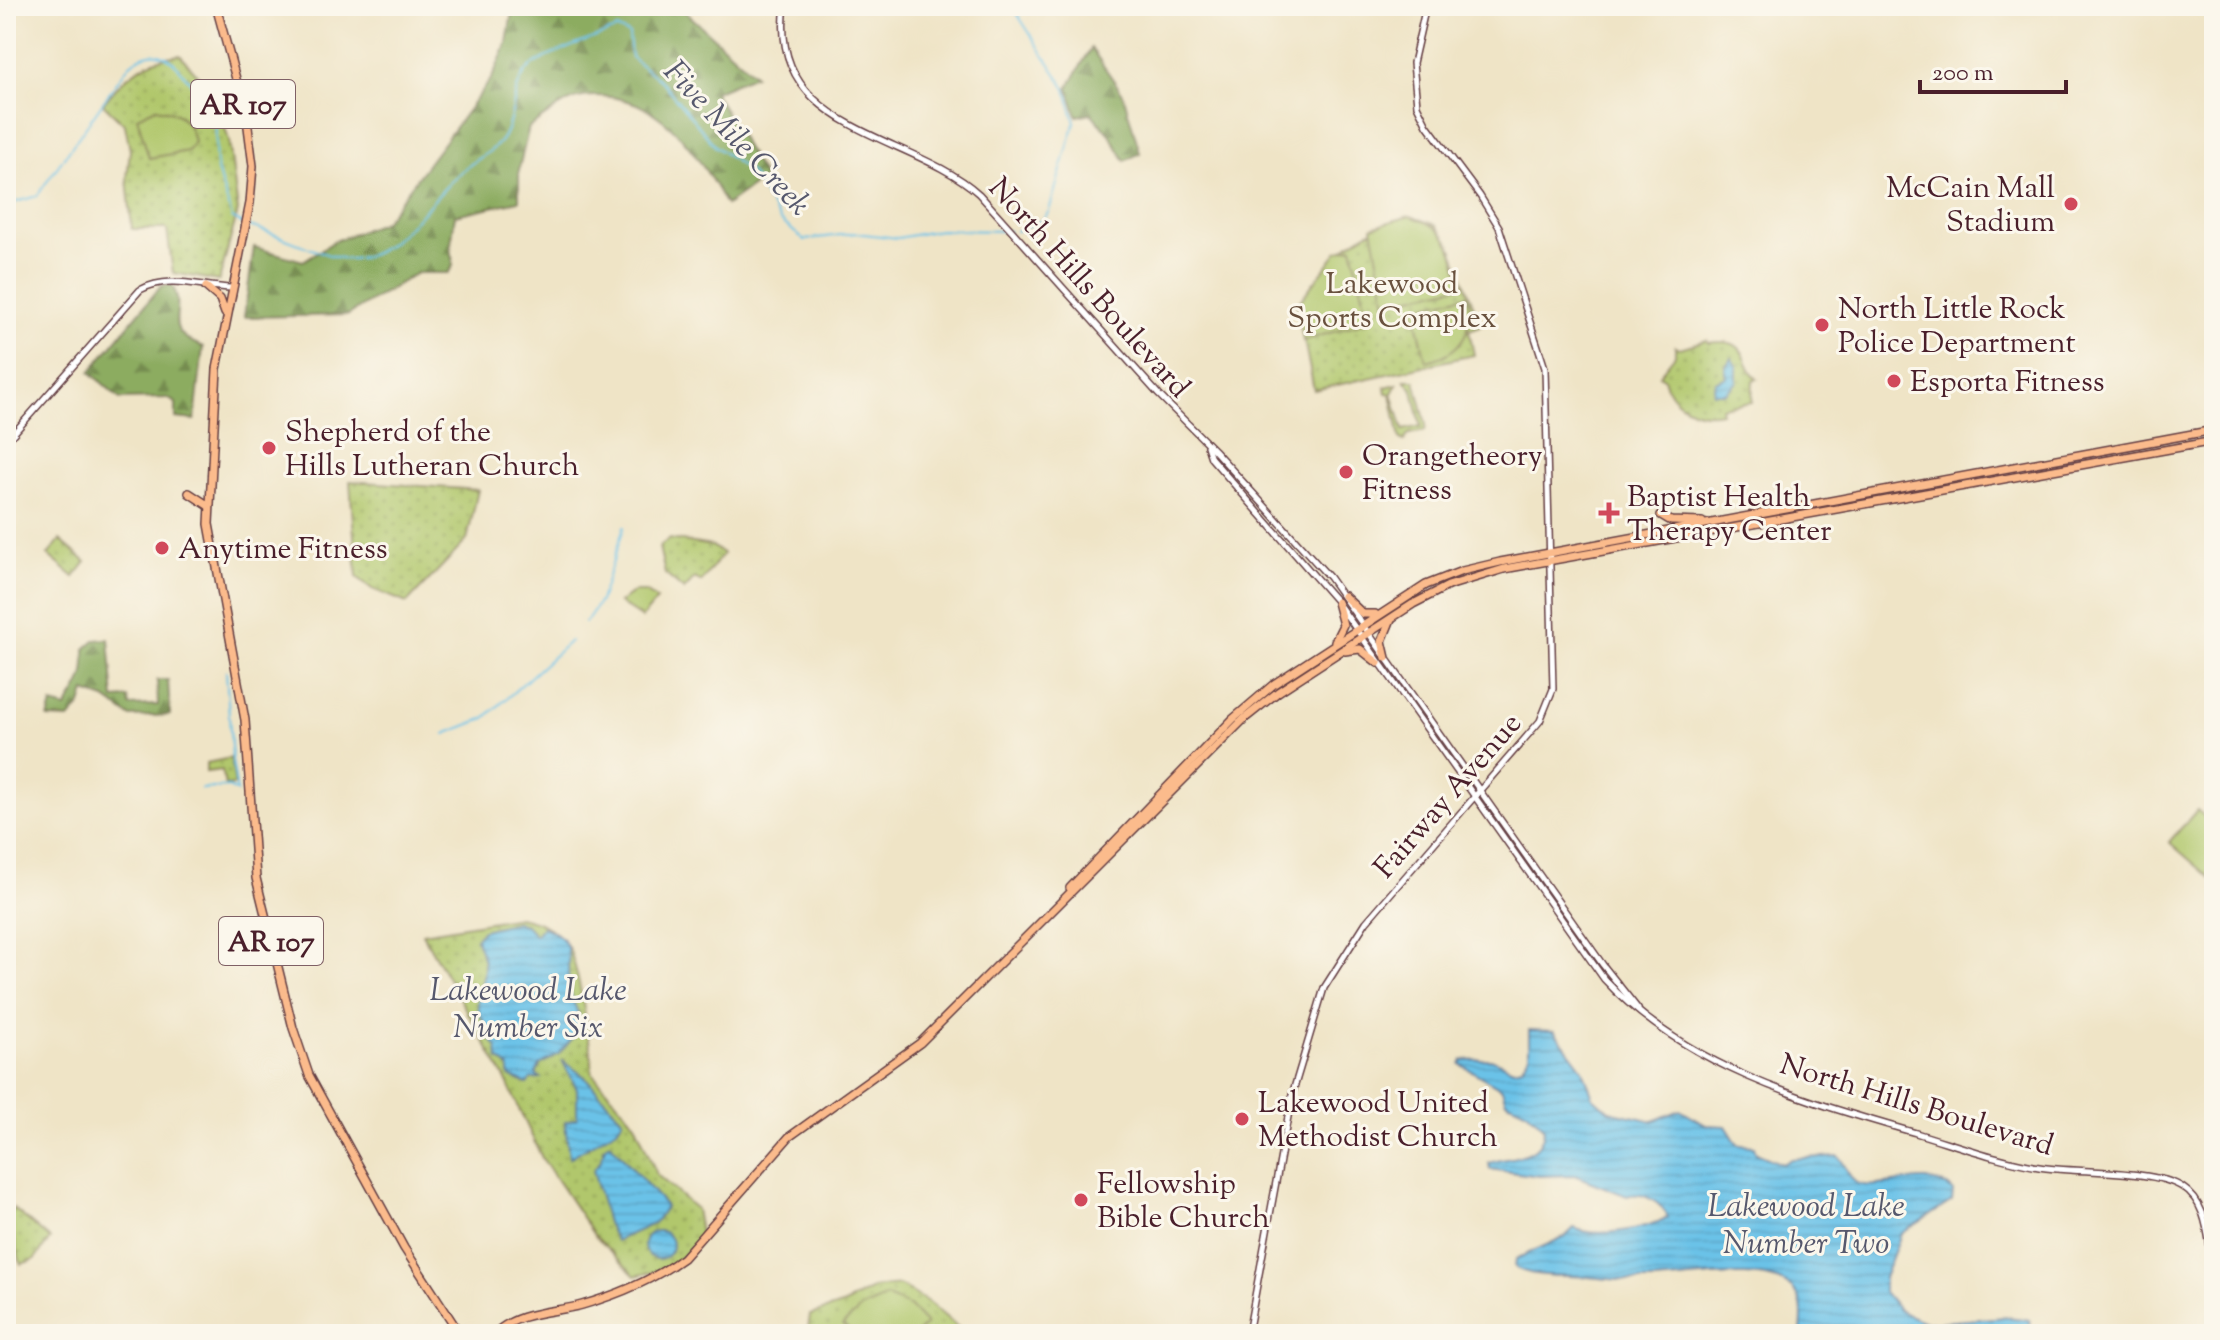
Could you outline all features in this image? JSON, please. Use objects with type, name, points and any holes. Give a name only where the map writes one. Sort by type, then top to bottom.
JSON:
[{"type":"main road","name":"AR 107","points":[[216,6],[250,135],[253,166],[250,203],[217,369],[209,506],[211,539],[245,720],[256,881],[298,1047],[325,1107],[442,1312],[460,1334]]},
{"type":"main road","points":[[206,287],[220,299],[226,317]]},
{"type":"main road","points":[[1551,557],[2022,471],[2214,430]]},
{"type":"main road","points":[[1056,905],[1086,869],[1233,719],[1274,684],[1332,644],[1448,586],[1551,557],[1716,522],[2214,441]]},
{"type":"main road","points":[[189,493],[209,506]]},
{"type":"main road","points":[[1661,515],[1671,521],[1716,522]]},
{"type":"main road","points":[[1344,596],[1364,615],[1392,612]]},
{"type":"main road","points":[[1332,644],[1343,625],[1337,602]]},
{"type":"main road","points":[[1386,658],[1383,634],[1392,612]]},
{"type":"main road","points":[[494,1334],[518,1318],[613,1295],[668,1269],[683,1258],[789,1137],[920,1043],[1244,719],[1335,655],[1362,631]]},
{"type":"main road","points":[[1335,655],[1360,649],[1378,663]]},
{"type":"street","name":"North Hills Boulevard","points":[[785,6],[788,54],[796,75],[815,99],[867,136],[956,177],[1006,224],[1207,446],[1294,537],[1344,596],[1378,663],[1604,979],[1641,1013],[1704,1055],[1831,1108],[2030,1165],[2173,1183],[2195,1200],[2214,1249]]},
{"type":"street","name":"Fairway Avenue","points":[[1248,1334],[1292,1095],[1324,988],[1355,935],[1540,721],[1549,703],[1553,679],[1548,386],[1543,357],[1499,227],[1427,125],[1417,105],[1413,63],[1426,6]]},
{"type":"street","points":[[6,442],[137,293],[167,281],[231,288]]},
{"type":"street","name":"North Hills Boulevard","points":[[1207,446],[1211,458],[1386,658],[1641,1013]]},
{"type":"street","name":"North Hills Boulevard","points":[[2210,1242],[2214,1269]]},
{"type":"green space","points":[[513,6],[679,6],[755,75],[714,92],[764,178],[726,205],[687,144],[652,112],[632,102],[609,97],[576,98],[529,127],[519,168],[519,201],[455,215],[451,245],[453,266],[448,273],[417,273],[348,315],[244,317],[254,247],[303,261],[335,241],[384,222],[492,78],[507,43]]},
{"type":"green space","points":[[1091,48],[1123,94],[1140,153],[1125,161],[1110,135],[1091,113],[1077,116],[1068,88]]},
{"type":"green space","points":[[180,55],[215,95],[229,141],[238,211],[219,281],[173,273],[167,229],[132,229],[127,178],[130,150],[125,125],[103,104],[136,70],[156,60]]},
{"type":"green space","points":[[156,108],[171,111],[186,122],[194,142],[188,151],[149,158],[137,117]]},
{"type":"green space","name":"Lakewood Sports Complex","points":[[1410,216],[1436,225],[1451,246],[1481,326],[1469,330],[1474,355],[1314,390],[1297,305],[1344,248],[1371,231]]},
{"type":"green space","points":[[1410,216],[1442,233],[1452,249],[1463,285],[1386,303],[1372,227]]},
{"type":"green space","points":[[1352,247],[1369,321],[1303,341],[1297,305],[1338,251]]},
{"type":"green space","points":[[172,285],[176,295],[177,327],[189,340],[203,347],[195,420],[176,418],[176,403],[167,398],[120,399],[90,372],[161,286]]},
{"type":"green space","points":[[1467,295],[1469,319],[1463,338],[1448,353],[1426,361],[1414,308]]},
{"type":"green space","points":[[1707,340],[1708,343],[1731,343],[1742,352],[1757,379],[1753,380],[1752,402],[1721,407],[1721,412],[1703,413],[1686,407],[1672,395],[1664,378],[1659,375],[1675,355],[1675,346],[1680,348]]},
{"type":"green space","points":[[1405,380],[1415,380],[1426,424],[1425,431],[1409,434],[1404,441],[1400,439],[1391,394],[1386,393],[1385,387],[1397,384],[1392,393],[1403,430],[1421,426],[1413,390]]},
{"type":"green space","points":[[350,481],[478,490],[467,540],[407,603],[372,589],[357,577]]},
{"type":"green space","points":[[669,539],[712,546],[723,554],[701,582],[695,578],[684,590],[665,574],[659,547]]},
{"type":"green space","points":[[60,540],[86,562],[74,577],[48,555]]},
{"type":"green space","points":[[634,592],[646,592],[657,600],[642,618],[619,603]]},
{"type":"green space","points":[[109,639],[114,699],[128,698],[130,706],[158,705],[157,680],[168,680],[170,715],[131,717],[105,699],[85,692],[81,705],[69,719],[48,718],[52,704],[66,708],[79,686],[84,675],[85,649],[95,640]]},
{"type":"green space","points":[[231,758],[235,785],[225,786],[222,770],[206,772],[206,763]]},
{"type":"green space","points":[[2197,810],[2214,825],[2214,881],[2169,842]]},
{"type":"green space","points":[[519,917],[545,926],[566,944],[580,986],[592,1073],[635,1123],[657,1175],[696,1209],[701,1239],[668,1269],[635,1276],[594,1235],[542,1158],[505,1078],[422,933]]},
{"type":"green space","points":[[13,1208],[50,1239],[34,1260],[21,1264],[7,1215]]},
{"type":"green space","points":[[899,1285],[928,1302],[966,1334],[829,1334],[808,1329],[810,1315],[845,1304],[874,1288]]},
{"type":"green space","points":[[887,1297],[909,1306],[926,1324],[917,1334],[853,1334],[843,1325],[860,1309]]},
{"type":"water","points":[[1731,358],[1737,367],[1737,382],[1725,393],[1713,393],[1715,382],[1727,377],[1725,368]]},
{"type":"water","name":"Lakewood Lake Number Six","points":[[516,922],[527,926],[535,935],[543,927],[555,932],[566,945],[570,990],[583,1026],[559,1054],[540,1065],[536,1074],[541,1078],[531,1079],[527,1084],[509,1076],[509,1067],[498,1059],[497,1048],[484,1030],[486,1025],[478,1009],[484,963],[476,938],[483,930]]},
{"type":"water","name":"Lakewood Lake Number Two","points":[[1529,1030],[1554,1031],[1583,1070],[1593,1097],[1609,1111],[1653,1121],[1680,1110],[1706,1125],[1726,1126],[1738,1145],[1754,1146],[1756,1153],[1782,1164],[1791,1159],[1838,1156],[1855,1182],[1864,1185],[1916,1180],[1943,1184],[1953,1191],[1952,1201],[1901,1234],[1884,1278],[1884,1292],[1900,1311],[1927,1323],[2007,1317],[2029,1320],[2034,1334],[1801,1334],[1799,1298],[1792,1288],[1778,1280],[1740,1275],[1632,1281],[1519,1270],[1515,1267],[1516,1259],[1566,1236],[1574,1228],[1608,1233],[1646,1226],[1668,1218],[1657,1203],[1646,1197],[1627,1196],[1574,1175],[1540,1176],[1490,1169],[1489,1163],[1533,1151],[1543,1137],[1544,1127],[1527,1111],[1506,1101],[1502,1089],[1460,1064],[1462,1060],[1491,1059],[1513,1069],[1522,1067],[1529,1056]]},
{"type":"water","points":[[562,1060],[585,1077],[623,1120],[617,1129],[569,1158],[565,1122],[577,1118],[577,1089]]},
{"type":"water","points":[[610,1143],[666,1206],[655,1223],[616,1241],[607,1223],[593,1170],[601,1160],[605,1146]]},
{"type":"water","points":[[658,1231],[668,1235],[672,1245],[668,1255],[658,1259],[648,1255],[644,1245],[648,1235]]},
{"type":"waterway","name":"Five Mile Creek","points":[[1012,6],[1066,89],[1075,122],[1049,211],[1043,220],[1016,231]]},
{"type":"waterway","name":"Five Mile Creek","points":[[249,226],[313,250],[348,259],[364,257],[380,250],[411,225],[462,171],[500,142],[508,128],[519,84],[529,68],[557,52],[618,29],[629,34],[631,57],[663,83],[715,146],[751,173],[780,220],[804,240],[855,233],[898,238],[940,230],[1009,231]]},
{"type":"waterway","name":"Five Mile Creek","points":[[6,209],[16,202],[37,196],[129,65],[149,54],[157,54],[172,61],[212,109],[219,178],[232,218],[243,224]]},
{"type":"waterway","points":[[585,623],[600,601],[624,527]]},
{"type":"waterway","points":[[445,734],[485,718],[570,641]]},
{"type":"waterway","points":[[226,671],[237,792]]},
{"type":"waterway","points":[[201,789],[229,787],[235,791]]},
{"type":"place","name":"McCain Mall Stadium","points":[[2071,204]]},
{"type":"place","name":"North Little Rock Police Department","points":[[1822,325]]},
{"type":"place","name":"Esporta Fitness","points":[[1894,381]]},
{"type":"place","name":"Shepherd of the Hills Lutheran Church","points":[[269,448]]},
{"type":"place","name":"Orangetheory Fitness","points":[[1346,472]]},
{"type":"place","name":"Baptist Health Therapy Center","points":[[1609,513]]},
{"type":"place","name":"Anytime Fitness","points":[[162,548]]},
{"type":"place","name":"Lakewood United Methodist Church","points":[[1242,1119]]},
{"type":"place","name":"Fellowship Bible Church","points":[[1081,1200]]}]
